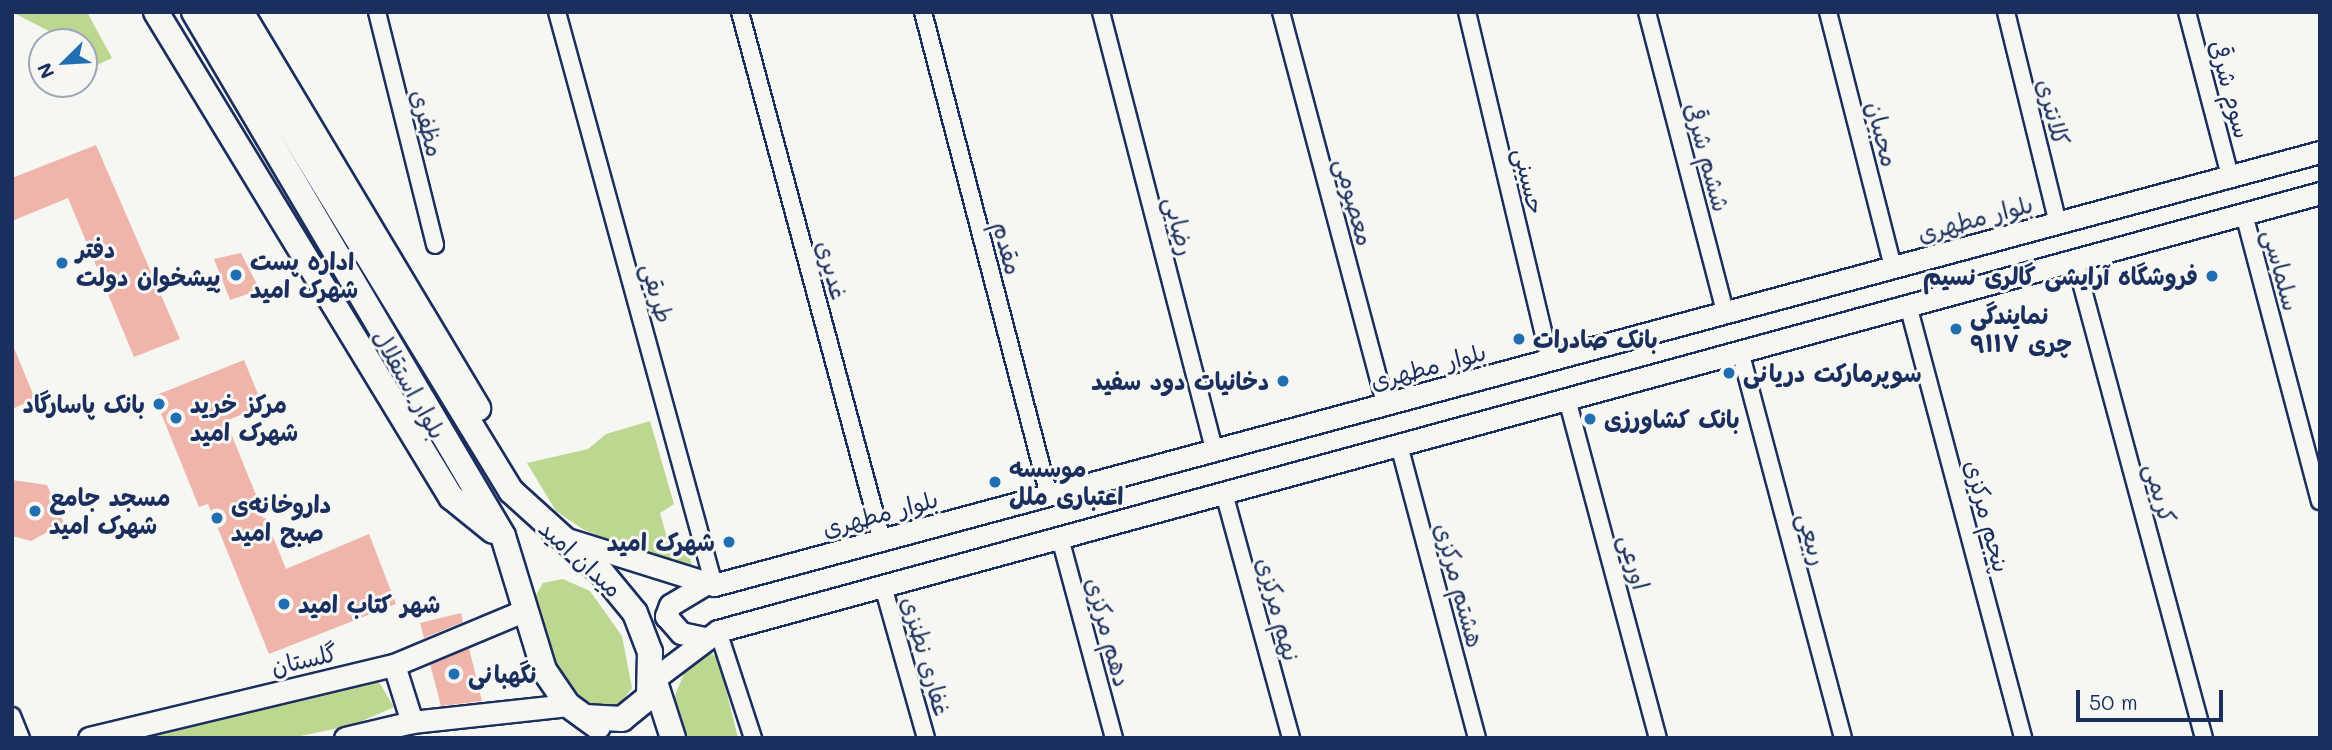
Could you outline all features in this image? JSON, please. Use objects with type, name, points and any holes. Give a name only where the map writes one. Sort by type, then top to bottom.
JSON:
[{"type":"main road","points":[[156,12],[451,497],[503,536]]},
{"type":"main road","name":"بلوار استقلال","points":[[194,12],[503,536]]},
{"type":"main road","name":"بلوار استقلال","points":[[219,12],[488,456],[533,514]]},
{"type":"main road","points":[[242,12],[368,219],[533,514]]},
{"type":"main road","name":"بلوار مطهری","points":[[711,635],[681,633],[666,616],[670,605],[708,585],[2320,152]]},
{"type":"main road","points":[[345,738],[412,722],[576,711],[630,716],[649,697],[654,679],[711,635],[2320,193]]},
{"type":"main road","name":"میدان امید","points":[[533,514],[623,594],[645,633],[654,679]]},
{"type":"main road","points":[[552,533],[708,585]]},
{"type":"main road","name":"میدان امید","points":[[503,536],[523,611],[544,670],[576,711]]},
{"type":"main road","name":"گلستان","points":[[89,738],[394,665],[523,611]]},
{"type":"main road","points":[[394,665],[412,722]]},
{"type":"main road","points":[[654,679],[673,738]]},
{"type":"main road","points":[[576,711],[611,738]]},
{"type":"street","name":"مظفری","points":[[377,12],[435,245]]},
{"type":"street","name":"طریقی","points":[[557,12],[708,585]]},
{"type":"street","name":"غدیری","points":[[740,12],[882,540]]},
{"type":"street","name":"مقدم","points":[[923,12],[1049,495]]},
{"type":"street","name":"رضایی","points":[[1101,12],[1214,450]]},
{"type":"street","name":"معصومی","points":[[1281,12],[1385,404]]},
{"type":"street","name":"حسینی","points":[[1467,12],[1550,360]]},
{"type":"street","name":"ششم شرقی","points":[[1647,12],[1725,312]]},
{"type":"street","name":"محبیان","points":[[1828,12],[1893,267]]},
{"type":"street","name":"کلانتری","points":[[2006,12],[2058,223]]},
{"type":"street","name":"سوم شرقی","points":[[2187,12],[2230,176]]},
{"type":"street","name":"سلماسی","points":[[2244,214],[2320,501]]},
{"type":"street","name":"کریمی","points":[[2075,260],[2204,738]]},
{"type":"street","name":"پنجم مرکزی","points":[[1908,305],[2023,738]]},
{"type":"street","name":"ربیعی","points":[[1740,351],[1843,738]]},
{"type":"street","name":"اورعی","points":[[1567,399],[1658,738]]},
{"type":"street","name":"هشتم مرکزی","points":[[1399,445],[1477,738]]},
{"type":"street","name":"نهم مرکزی","points":[[1223,493],[1291,738]]},
{"type":"street","name":"دهم مرکزی","points":[[1060,538],[1114,738]]},
{"type":"street","name":"غفاری نطنزی","points":[[883,586],[926,738]]},
{"type":"street","points":[[711,635],[753,738]]},
{"type":"street","points":[[12,716],[21,738]]},
{"type":"green space","points":[[12,12],[87,12],[96,28],[43,28]]},
{"type":"green space","points":[[98,32],[112,58],[98,65]]},
{"type":"green space","points":[[650,421],[674,504],[660,513],[669,545],[686,540],[692,566],[679,567],[584,530],[556,511],[527,463],[588,449],[606,434]]},
{"type":"green space","points":[[563,579],[590,591],[622,636],[632,688],[619,705],[597,706],[582,698],[547,655],[532,602],[543,583]]},
{"type":"green space","points":[[711,653],[718,658],[738,738],[681,738],[671,721],[674,698],[687,666]]},
{"type":"green space","points":[[379,682],[394,707],[353,725],[291,738],[141,738]]},
{"type":"building","points":[[96,145],[180,339],[134,357],[68,198],[12,221],[12,178]]},
{"type":"building","name":"اداره پست شهرک امید","points":[[241,253],[260,290],[230,300],[214,259]]},
{"type":"building","points":[[12,343],[35,399],[12,409]]},
{"type":"building","points":[[244,360],[263,406],[226,421],[286,569],[369,534],[396,604],[269,654],[208,504],[199,507],[154,396]]},
{"type":"building","name":"مسجد جامع شهرک امید","points":[[12,480],[47,485],[64,523],[31,541],[12,536]]},
{"type":"building","points":[[461,613],[463,622],[424,638],[420,623]]},
{"type":"building","points":[[469,648],[482,701],[441,706],[430,664]]},
{"type":"place","name":"دفتر پیشخوان دولت","points":[[62,263]]},
{"type":"place","name":"اداره پست شهرک امید","points":[[236,275]]},
{"type":"place","name":"فروشگاه آرایشی گالری نسیم","points":[[2212,276]]},
{"type":"place","name":"نمایندگی ۹۱۱۷ چری","points":[[1956,329]]},
{"type":"place","name":"بانک صادرات","points":[[1519,339]]},
{"type":"place","name":"سوپرمارکت دریانی","points":[[1729,373]]},
{"type":"place","name":"دخانیات دود سفید","points":[[1283,381]]},
{"type":"place","name":"بانک پاسارگاد","points":[[159,404]]},
{"type":"place","name":"مرکز خرید شهرک امید","points":[[176,418]]},
{"type":"place","name":"بانک کشاورزی","points":[[1590,419]]},
{"type":"place","name":"موسسه اعتباری ملل","points":[[995,482]]},
{"type":"place","name":"مسجد جامع شهرک امید","points":[[35,511]]},
{"type":"place","name":"داروخانه‌ی صبح امید","points":[[217,518]]},
{"type":"place","name":"شهرک امید","points":[[729,542]]},
{"type":"place","name":"شهر کتاب امید","points":[[284,604]]},
{"type":"place","name":"نگهبانی","points":[[454,674]]}]
